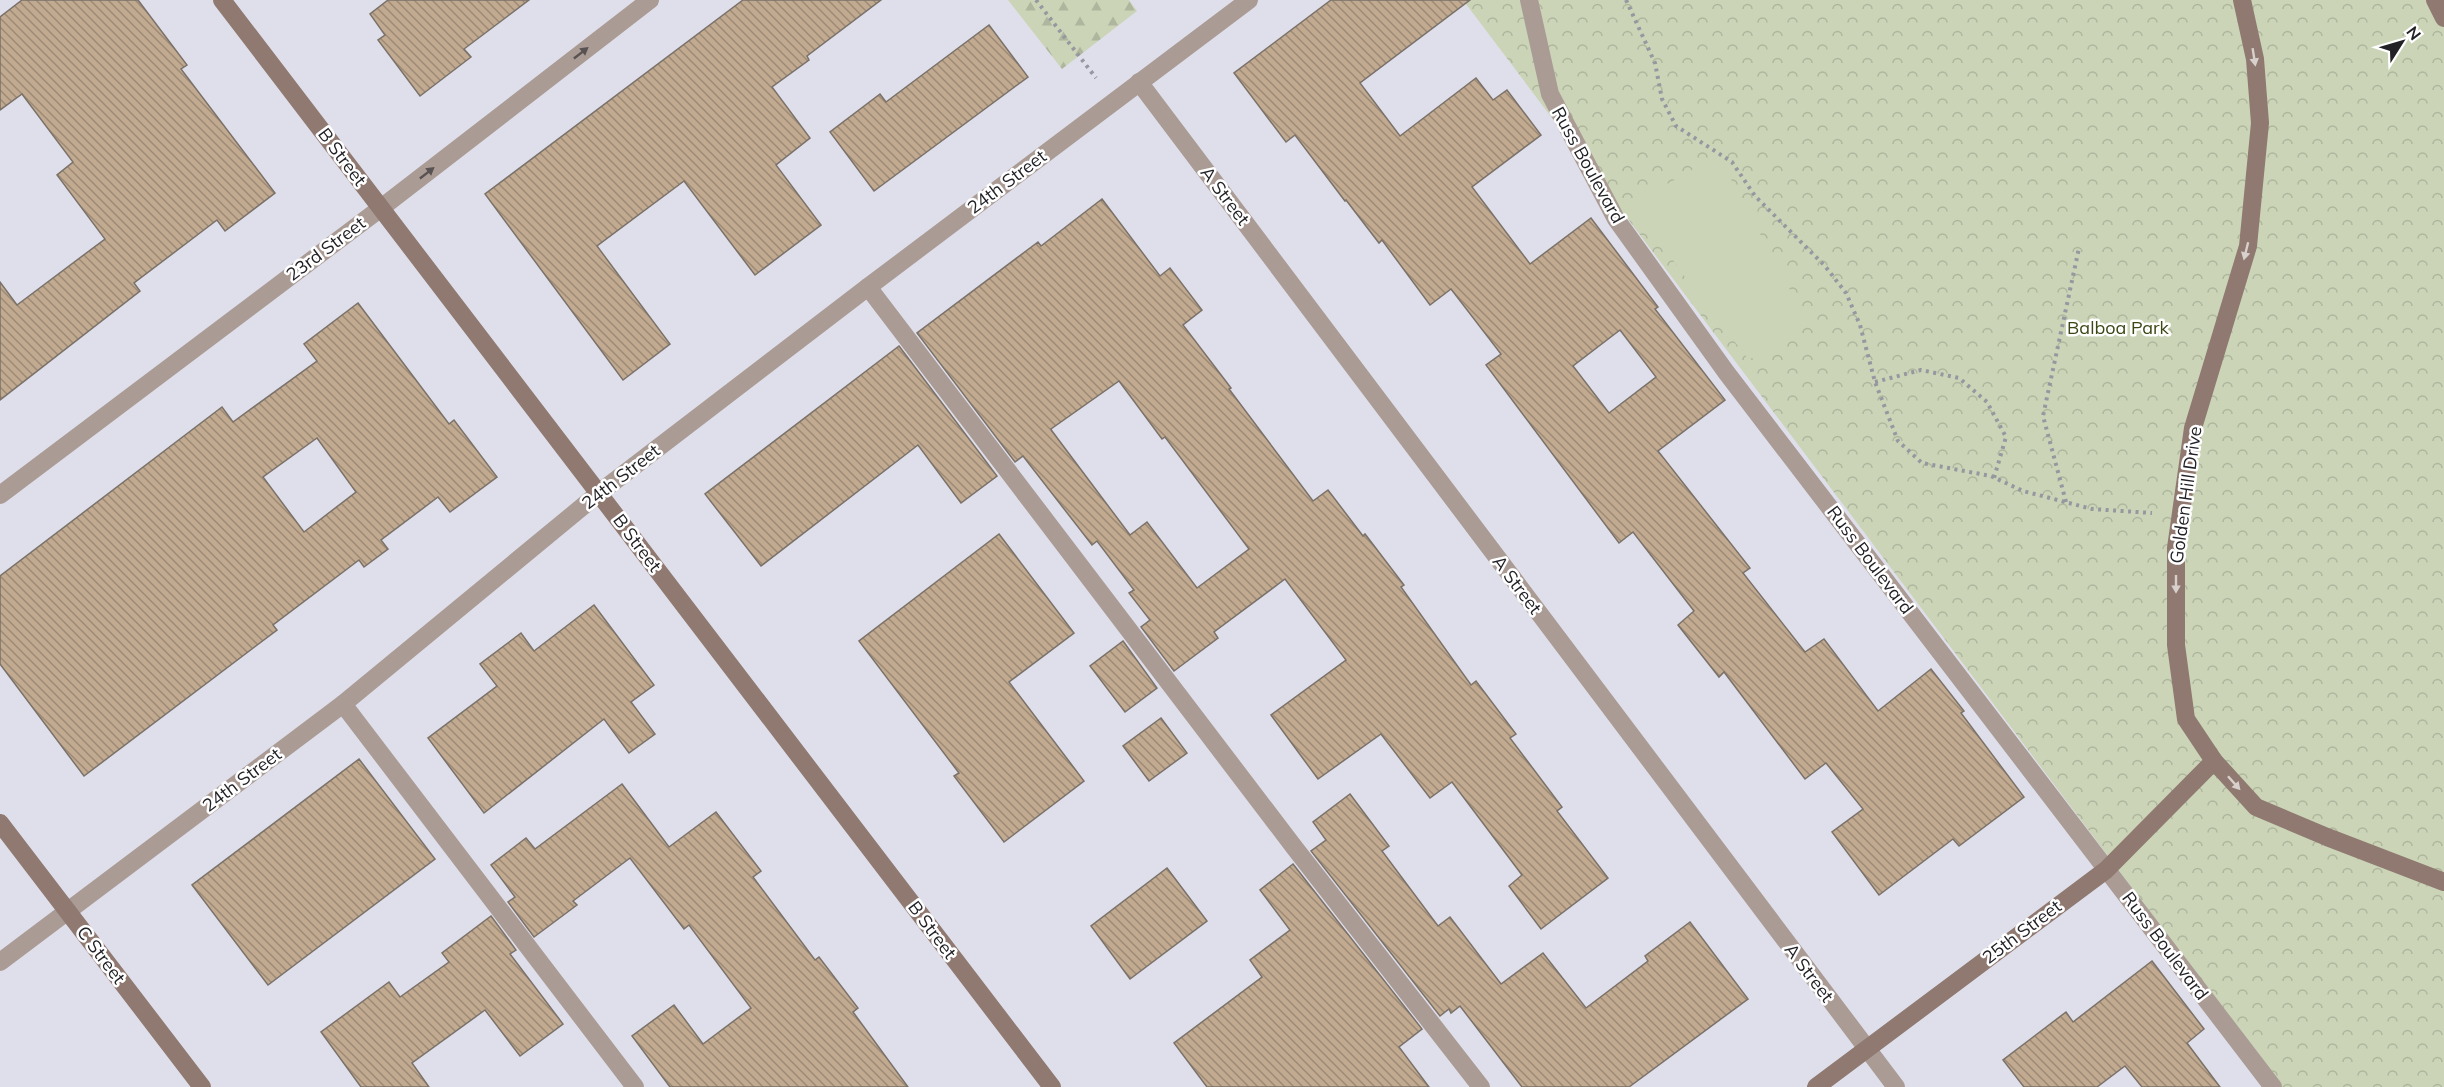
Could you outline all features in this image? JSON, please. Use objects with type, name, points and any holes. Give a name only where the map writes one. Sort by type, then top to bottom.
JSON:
[{"type":"street","name":"B Street","points":[[222,0],[1052,1087]]},
{"type":"street","name":"23rd Street","points":[[0,495],[381,208],[650,0]]},
{"type":"street","name":"24th Street","points":[[0,962],[344,704],[599,493],[1249,0]]},
{"type":"street","name":"Russ Boulevard","points":[[1529,0],[1550,94],[1616,219],[1726,372],[2272,1087]]},
{"type":"street","name":"Golden Hill Drive","points":[[2242,0],[2255,59],[2260,123],[2248,246],[2193,428],[2176,548],[2176,645],[2186,719],[2214,761],[2256,807],[2444,882]]},
{"type":"street","points":[[2435,0],[2444,18]]},
{"type":"street","name":"A Street","points":[[1139,82],[1896,1087]]},
{"type":"street","points":[[868,287],[1294,848],[1481,1087]]},
{"type":"street","points":[[344,704],[635,1087]]},
{"type":"street","name":"25th Street","points":[[1816,1087],[2106,870],[2214,761]]},
{"type":"street","name":"C Street","points":[[0,823],[202,1087]]},
{"type":"path","points":[[1036,0],[1114,102]]},
{"type":"path","points":[[1626,0],[1655,63],[1662,99],[1676,126],[1732,162],[1755,196],[1825,266],[1846,293],[1860,325],[1875,382],[1898,441],[1922,463],[1994,478],[2023,491],[2091,509],[2122,513],[2181,514]]},
{"type":"path","points":[[2066,502],[2043,416],[2079,248]]},
{"type":"path","points":[[1875,382],[1921,370],[1959,378],[1987,402],[2006,437],[1994,478]]},
{"type":"green space","points":[[1008,0],[1129,0],[1137,11],[1062,69]]},
{"type":"green space","name":"Balboa Park","points":[[1463,0],[2444,0],[2444,1087],[2282,1087]]},
{"type":"green space","points":[[1718,155],[1807,322],[1749,360],[1632,204]]},
{"type":"building","points":[[22,0],[138,0],[187,65],[181,69],[275,193],[225,231],[217,220],[134,283],[140,291],[0,400],[0,282],[17,305],[105,239],[57,175],[73,162],[22,94],[0,110],[0,17]]},
{"type":"building","points":[[388,0],[529,0],[464,49],[471,57],[420,96],[378,40],[385,35],[370,14]]},
{"type":"building","points":[[743,0],[881,0],[807,56],[809,60],[772,87],[810,138],[776,165],[821,225],[755,275],[684,181],[597,246],[670,344],[623,380],[485,194]]},
{"type":"building","points":[[1331,0],[1470,0],[1360,83],[1400,136],[1476,78],[1493,100],[1507,90],[1541,135],[1472,187],[1530,264],[1591,218],[1658,307],[1655,309],[1725,400],[1658,451],[1750,568],[1743,573],[1805,652],[1824,639],[1878,711],[1931,669],[1964,711],[1961,713],[2024,797],[1959,846],[1953,839],[1879,895],[1832,832],[1863,809],[1826,763],[1805,779],[1724,672],[1719,677],[1678,625],[1694,611],[1633,532],[1619,543],[1486,365],[1501,354],[1451,289],[1430,305],[1382,240],[1379,243],[1295,135],[1286,142],[1234,73]],"holes":[[[1620,330],[1656,377],[1609,413],[1573,366]]]},
{"type":"building","points":[[989,25],[1028,77],[874,191],[830,132],[880,94],[886,102]]},
{"type":"building","points":[[1102,199],[1160,276],[1170,268],[1202,310],[1183,325],[1313,501],[1328,490],[1363,536],[1365,534],[1404,585],[1401,587],[1471,685],[1476,681],[1516,734],[1510,738],[1562,807],[1557,811],[1608,878],[1541,929],[1509,886],[1522,875],[1452,782],[1430,798],[1381,734],[1318,779],[1271,715],[1346,660],[1285,579],[1214,632],[1218,638],[1174,671],[1141,627],[1150,620],[1129,593],[1134,590],[1097,541],[1092,545],[1023,456],[1015,462],[917,333],[1038,242],[1041,246]],"holes":[[[1119,381],[1162,439],[1165,437],[1249,549],[1197,588],[1147,522],[1130,535],[1051,429]]]},
{"type":"building","points":[[358,303],[449,424],[454,420],[497,477],[450,512],[438,497],[381,540],[388,549],[364,567],[359,560],[273,625],[277,630],[84,776],[0,664],[0,576],[222,407],[233,422],[317,361],[304,344]],"holes":[[[317,438],[356,492],[304,532],[263,477]]]},
{"type":"building","points":[[899,346],[997,476],[961,503],[918,445],[761,566],[705,494]]},
{"type":"building","points":[[999,534],[1074,633],[1009,682],[1084,781],[1004,842],[954,776],[959,773],[859,641]]},
{"type":"building","points":[[594,605],[654,685],[631,702],[655,734],[629,753],[604,719],[484,813],[428,738],[497,686],[480,664],[521,633],[534,651]]},
{"type":"building","points":[[1123,641],[1157,688],[1125,712],[1090,666]]},
{"type":"building","points":[[1161,718],[1187,753],[1149,781],[1123,746]]},
{"type":"building","points":[[359,759],[435,859],[268,985],[192,885]]},
{"type":"building","points":[[622,784],[669,847],[716,812],[761,871],[753,877],[815,960],[819,957],[858,1008],[853,1012],[908,1087],[670,1087],[632,1036],[674,1005],[703,1044],[751,1008],[689,925],[684,929],[630,858],[573,901],[577,905],[534,937],[508,902],[515,897],[491,865],[526,838],[535,849]]},
{"type":"building","points":[[1350,794],[1389,846],[1382,851],[1438,926],[1450,917],[1501,984],[1543,953],[1586,1008],[1648,961],[1645,956],[1690,922],[1748,999],[1629,1087],[1522,1087],[1460,1006],[1451,1013],[1449,1009],[1440,1016],[1311,851],[1326,840],[1313,822]]},
{"type":"building","points":[[1293,864],[1422,1029],[1399,1047],[1429,1087],[1207,1087],[1174,1043],[1262,977],[1250,960],[1290,930],[1260,890]]},
{"type":"building","points":[[1167,868],[1207,921],[1130,979],[1091,926]]},
{"type":"building","points":[[491,916],[516,950],[510,954],[563,1024],[520,1056],[485,1010],[412,1063],[429,1087],[361,1087],[321,1032],[389,982],[400,997],[449,962],[442,953]]},
{"type":"building","points":[[2152,961],[2204,1029],[2187,1043],[2220,1087],[2142,1087],[2125,1066],[2097,1087],[2024,1087],[2003,1060],[2066,1012],[2073,1022]]}]
